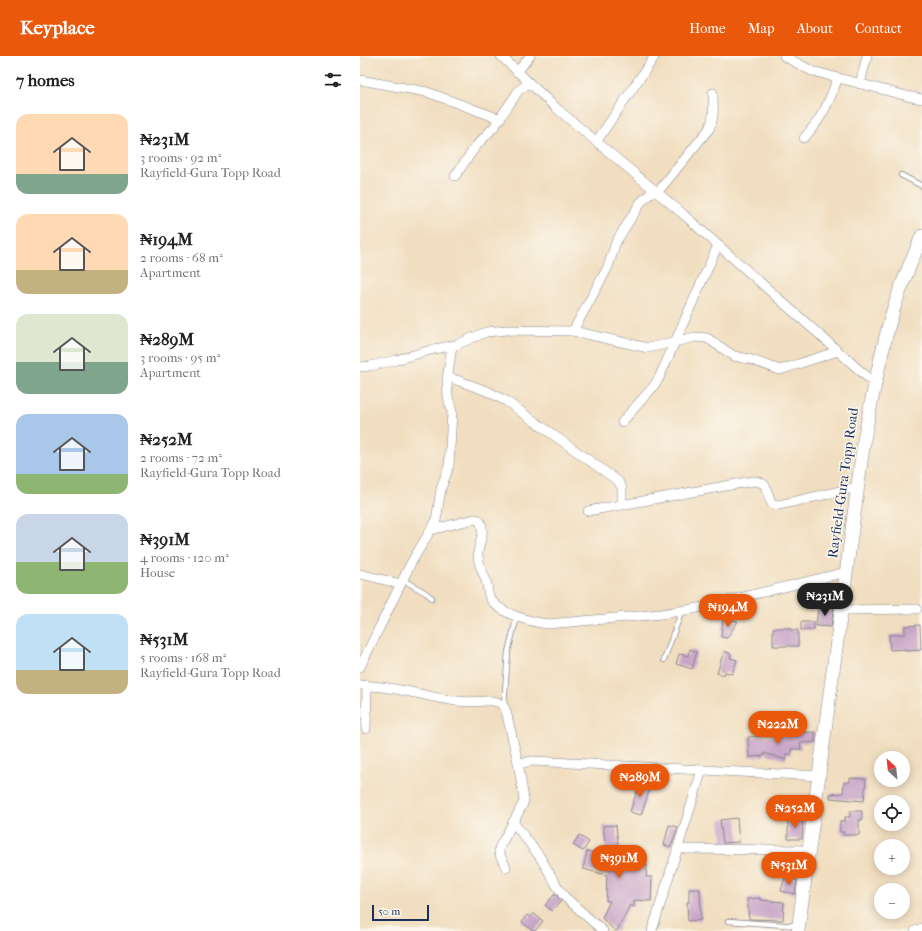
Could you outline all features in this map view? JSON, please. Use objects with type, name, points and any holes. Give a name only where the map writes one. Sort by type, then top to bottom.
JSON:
[{"type":"street","points":[[501,56],[555,107],[656,191],[874,383]]},
{"type":"street","points":[[517,72],[530,56]]},
{"type":"street","points":[[596,142],[655,56]]},
{"type":"street","points":[[784,56],[812,72],[922,99]]},
{"type":"street","points":[[860,84],[867,56]]},
{"type":"street","points":[[804,138],[815,126],[826,109],[838,78]]},
{"type":"street","points":[[360,80],[427,92],[500,119]]},
{"type":"street","points":[[455,176],[476,146],[500,119],[519,90],[529,83]]},
{"type":"street","points":[[573,331],[608,267],[616,242],[641,202],[656,191],[709,129],[712,123],[713,93]]},
{"type":"street","name":"Rayfield-Gura Topp Road","points":[[798,928],[864,440],[874,383],[892,313],[922,236]]},
{"type":"street","points":[[622,422],[653,387],[659,378],[718,245]]},
{"type":"street","points":[[360,367],[370,366],[434,349],[452,346],[486,332],[542,329],[573,331],[648,348],[695,337],[707,338],[734,356],[749,359],[780,370],[838,351]]},
{"type":"street","points":[[360,667],[402,582],[436,521],[441,489],[449,466],[452,412],[448,397],[448,377],[452,346]]},
{"type":"street","points":[[448,377],[487,391],[506,401],[618,481],[622,488],[622,505]]},
{"type":"street","points":[[588,511],[753,481],[761,482],[766,486],[768,497],[772,504],[779,505],[858,487]]},
{"type":"street","points":[[431,530],[474,519],[479,520],[482,524],[483,530],[478,554],[478,564],[485,577],[489,596],[494,603],[517,616],[534,622],[548,624],[661,614],[846,572]]},
{"type":"street","points":[[360,574],[402,582]]},
{"type":"street","points":[[841,610],[917,609]]},
{"type":"street","points":[[366,729],[363,685],[405,691],[457,702],[471,703],[492,701],[504,706],[518,762],[524,800],[499,848],[499,854],[506,868]]},
{"type":"street","points":[[518,762],[523,763],[532,761],[819,776]]},
{"type":"street","points":[[652,931],[702,770]]},
{"type":"street","points":[[513,822],[540,857],[556,886],[564,896],[603,931]]},
{"type":"street","points":[[677,849],[808,850]]},
{"type":"street","points":[[915,931],[922,928]]},
{"type":"lane","points":[[901,175],[922,186]]},
{"type":"lane","points":[[402,582],[426,593],[432,598]]},
{"type":"lane","points":[[664,660],[682,610]]},
{"type":"lane","points":[[504,706],[508,652],[517,616]]},
{"type":"lane","points":[[728,921],[798,928]]},
{"type":"building","points":[[828,606],[834,607],[831,627],[816,626],[818,608],[827,609]]},
{"type":"building","points":[[723,619],[738,621],[727,638],[721,637]]},
{"type":"building","points":[[801,622],[814,622],[814,630],[801,630]]},
{"type":"building","points":[[920,625],[921,650],[890,650],[889,635],[905,634],[905,626]]},
{"type":"building","points":[[773,628],[790,628],[790,630],[798,630],[798,646],[773,646]]},
{"type":"building","points":[[690,649],[697,652],[692,669],[676,664],[679,654],[688,656]]},
{"type":"building","points":[[724,651],[731,654],[730,658],[737,660],[732,674],[725,672],[724,675],[717,673]]},
{"type":"building","points":[[815,732],[815,742],[800,743],[801,749],[791,749],[791,754],[786,754],[786,760],[764,753],[764,756],[749,757],[748,737],[794,737],[793,733]]},
{"type":"building","points":[[850,778],[866,779],[864,801],[830,798],[830,794],[843,793],[844,782],[850,782]]},
{"type":"building","points":[[640,781],[651,785],[641,815],[630,812]]},
{"type":"building","points":[[800,802],[807,803],[805,818],[798,817]]},
{"type":"building","points":[[850,811],[862,811],[862,820],[859,820],[859,835],[843,835],[844,832],[840,832],[840,821],[845,821],[845,817],[850,817]]},
{"type":"building","points":[[737,818],[739,842],[723,843],[720,820]]},
{"type":"building","points":[[788,819],[803,820],[802,839],[788,839]]},
{"type":"building","points":[[616,825],[620,862],[647,865],[646,877],[652,877],[651,901],[634,900],[634,907],[630,905],[617,931],[615,931],[602,918],[610,901],[606,901],[607,875],[583,869],[587,851],[607,856],[603,826]]},
{"type":"building","points":[[669,825],[678,827],[671,847],[664,845]]},
{"type":"building","points":[[579,835],[589,842],[583,851],[573,845]]},
{"type":"building","points":[[785,877],[797,880],[795,894],[781,891]]},
{"type":"building","points":[[689,889],[700,889],[701,920],[688,921],[687,902],[689,902]]},
{"type":"building","points":[[555,894],[561,901],[552,911],[545,905]]},
{"type":"building","points":[[760,898],[761,900],[784,902],[783,920],[749,919],[747,899]]},
{"type":"building","points":[[533,913],[543,921],[535,931],[522,922],[527,915],[530,917]]}]
